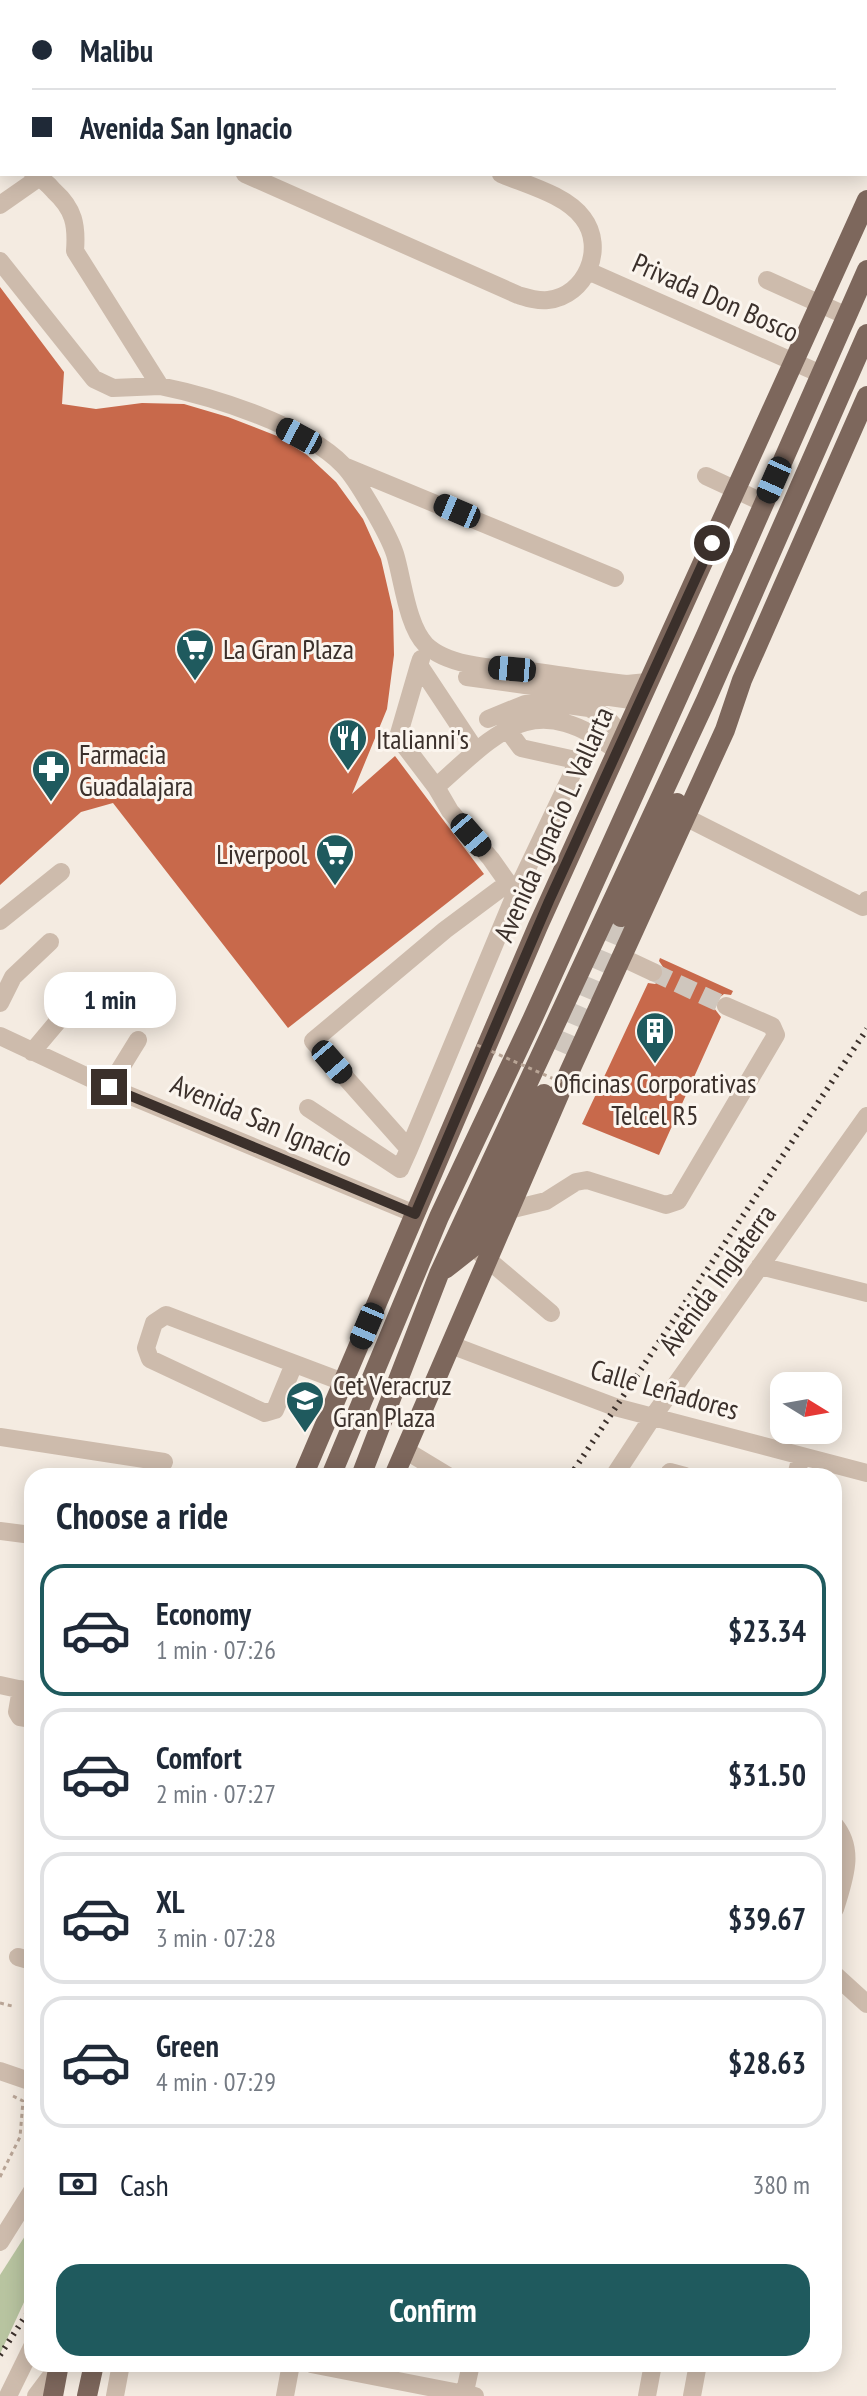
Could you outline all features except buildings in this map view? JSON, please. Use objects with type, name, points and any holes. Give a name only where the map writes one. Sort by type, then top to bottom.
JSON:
[{"type":"main road","name":"Avenida Ignacio L. Vallarta","points":[[306,1468],[619,743],[867,200]]},
{"type":"main road","points":[[334,1468],[439,1217],[532,1020],[867,270]]},
{"type":"main road","points":[[397,1468],[451,1345],[472,1247],[706,700],[867,334]]},
{"type":"main road","points":[[364,1468],[439,1274],[509,1210],[725,730],[742,680],[867,396]]},
{"type":"main road","points":[[801,544],[812,460]]},
{"type":"main road","points":[[621,917],[695,766],[742,680]]},
{"type":"main road","points":[[472,1247],[563,1053]]},
{"type":"main road","points":[[439,1217],[463,1105]]},
{"type":"main road","points":[[53,2396],[58,2372]]},
{"type":"main road","points":[[87,2396],[92,2372]]},
{"type":"street","points":[[0,205],[35,176]]},
{"type":"street","points":[[37,176],[66,202],[73,214],[75,251],[160,386]]},
{"type":"street","name":"Privada Don Bosco","points":[[250,176],[534,300],[551,300],[567,294],[580,284],[593,253],[592,235],[585,220],[573,207],[505,176]]},
{"type":"street","points":[[0,261],[94,379],[113,388],[160,386],[204,395],[236,406],[316,445],[344,466],[615,578]]},
{"type":"street","name":"Privada Don Bosco","points":[[588,271],[821,374]]},
{"type":"street","points":[[767,280],[847,316]]},
{"type":"street","points":[[344,466],[391,542],[414,629],[426,645],[444,657],[489,667],[619,684],[647,682]]},
{"type":"street","points":[[706,476],[764,503]]},
{"type":"street","points":[[426,645],[398,737],[450,811],[512,886]]},
{"type":"street","points":[[419,665],[476,751]]},
{"type":"street","points":[[467,677],[638,701]]},
{"type":"street","points":[[488,719],[525,704],[589,708],[606,717],[619,743]]},
{"type":"street","points":[[436,787],[476,751],[520,721],[543,719],[564,723],[619,743]]},
{"type":"street","points":[[308,1108],[400,1169],[512,886],[575,768],[571,759],[521,748],[507,729]]},
{"type":"street","points":[[685,817],[863,907],[867,900]]},
{"type":"street","points":[[0,921],[61,872]]},
{"type":"street","points":[[409,1149],[313,1041],[445,930],[512,886]]},
{"type":"street","points":[[0,1003],[13,977],[50,942]]},
{"type":"street","points":[[621,957],[653,972]]},
{"type":"street","points":[[32,1052],[80,995]]},
{"type":"street","points":[[509,1210],[546,1201],[576,1182],[587,1180],[666,1205],[678,1201],[776,1035],[772,1026],[726,1006]]},
{"type":"street","name":"Avenida San Ignacio","points":[[0,1036],[109,1087],[415,1214]]},
{"type":"street","points":[[109,1087],[138,1040]]},
{"type":"street","name":"Avenida Inglaterra","points":[[619,1468],[760,1266],[858,1145],[867,1116]]},
{"type":"street","points":[[472,1247],[551,1313]]},
{"type":"street","points":[[760,1266],[867,1293]]},
{"type":"street","points":[[294,1364],[275,1410],[265,1413],[150,1359],[146,1348],[154,1323],[166,1315],[343,1382]]},
{"type":"street","name":"Calle Leñadores","points":[[451,1345],[615,1407],[867,1473]]},
{"type":"street","points":[[0,1437],[164,1462]]},
{"type":"street","points":[[405,1450],[435,1468]]},
{"type":"street","points":[[798,1468],[801,1456]]},
{"type":"street","points":[[0,1531],[24,1534]]},
{"type":"street","points":[[0,1685],[24,1690]]},
{"type":"street","points":[[24,1695],[17,1712],[24,1718]]},
{"type":"street","points":[[842,1834],[848,1864],[842,1885]]},
{"type":"street","points":[[842,1981],[867,2004]]},
{"type":"street","points":[[0,2071],[24,2077]]},
{"type":"street","points":[[0,2242],[24,2204]]},
{"type":"street","points":[[8,2396],[24,2363]]},
{"type":"street","points":[[36,2396],[54,2372]]},
{"type":"street","points":[[115,2396],[120,2372]]},
{"type":"street","points":[[285,2396],[290,2372]]},
{"type":"street","points":[[352,2372],[468,2395],[470,2372]]},
{"type":"street","points":[[647,2396],[652,2372]]},
{"type":"street","points":[[692,2396],[696,2372]]},
{"type":"path","points":[[477,1045],[579,1090]]},
{"type":"path","points":[[0,2003],[12,2006]]},
{"type":"path","points":[[0,2177],[20,2137],[23,2101],[11,2096]]},
{"type":"green space","points":[[24,2238],[24,2302],[0,2354],[0,2275]]},
{"type":"tunnel","points":[[563,1053],[621,917]]},
{"type":"tunnel","points":[[653,972],[726,1006]]},
{"type":"railway","points":[[575,1468],[867,1029]]},
{"type":"railway","points":[[0,2355],[24,2318]]},
{"type":"place","name":"La Gran Plaza","points":[[195,682]]},
{"type":"place","name":"Italianni's","points":[[348,772]]},
{"type":"place","name":"Farmacia Guadalajara","points":[[51,803]]},
{"type":"place","name":"Liverpool","points":[[335,887]]},
{"type":"place","name":"Oficinas Corporativas Telcel R5","points":[[655,1065]]},
{"type":"place","name":"Cet Veracruz Gran Plaza","points":[[305,1434]]},
{"type":"route","points":[[109,1087],[415,1214],[549,901],[712,543]]}]
